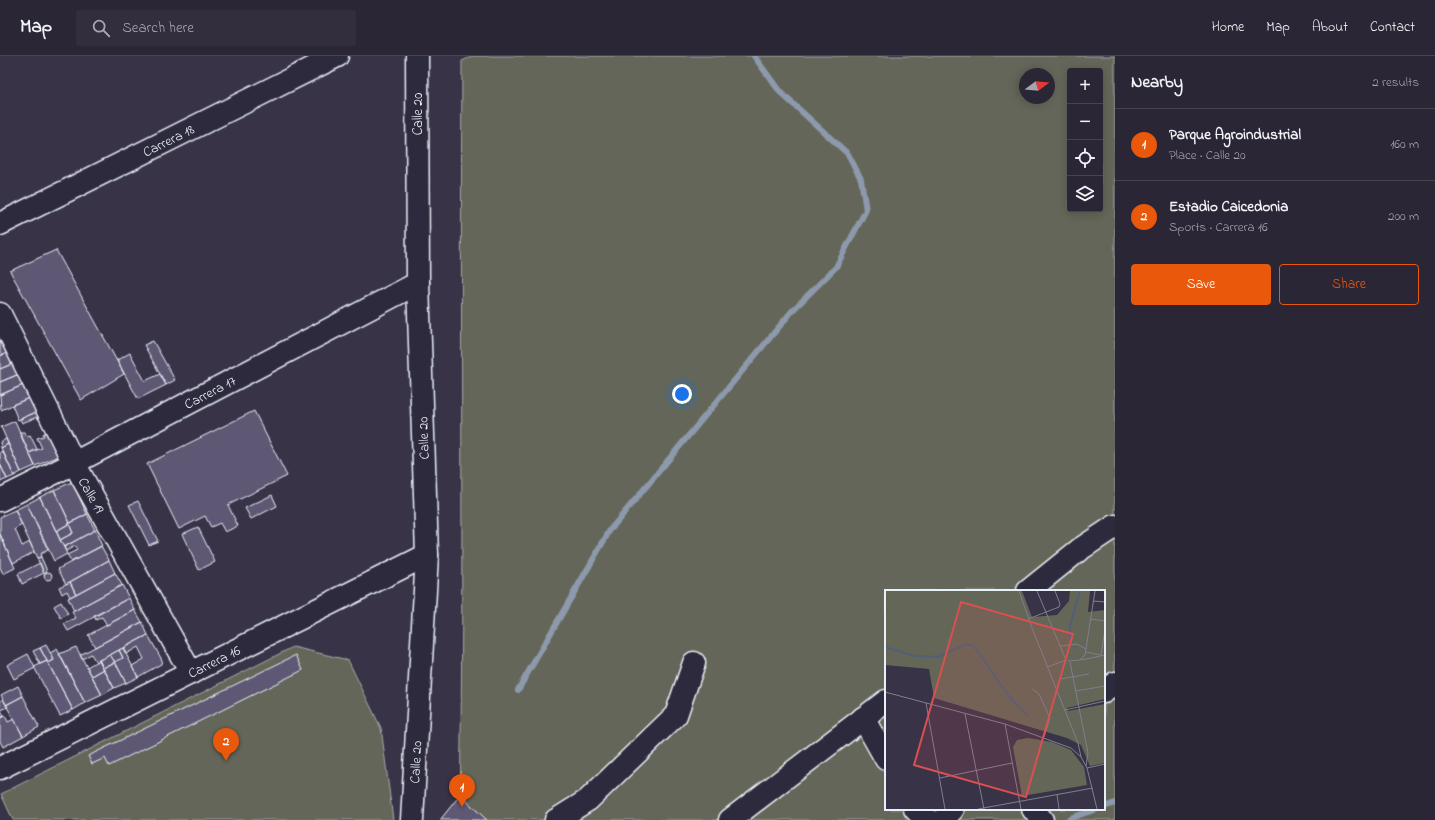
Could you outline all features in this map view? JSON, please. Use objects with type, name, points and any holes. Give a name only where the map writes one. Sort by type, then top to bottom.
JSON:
[{"type":"street","name":"Carrera 18","points":[[0,224],[337,56]]},
{"type":"street","name":"Calle 20","points":[[412,820],[427,554],[418,283],[417,56]]},
{"type":"street","name":"Carrera 17","points":[[0,500],[74,463],[418,283]]},
{"type":"street","name":"Calle 19","points":[[0,314],[74,463],[191,673]]},
{"type":"street","points":[[1029,590],[1079,550],[1115,526]]},
{"type":"street","name":"Carrera 16","points":[[0,768],[427,554]]},
{"type":"street","points":[[556,820],[588,800],[676,715],[694,663]]},
{"type":"street","points":[[1105,691],[1115,683]]},
{"type":"street","points":[[730,820],[885,702]]},
{"type":"street","points":[[863,718],[885,757]]},
{"type":"street","points":[[916,810],[929,820]]},
{"type":"street","points":[[943,820],[952,810]]},
{"type":"street","points":[[1034,810],[1042,820]]},
{"type":"green space","points":[[473,56],[1115,56],[1115,820],[460,820],[462,630],[462,61]]},
{"type":"green space","points":[[293,647],[348,660],[381,728],[393,820],[13,820],[1,794]]},
{"type":"building","points":[[56,250],[124,374],[81,400],[10,271]]},
{"type":"building","points":[[7,336],[14,350],[0,356],[0,340]]},
{"type":"building","points":[[153,341],[175,380],[166,385],[144,345]]},
{"type":"building","points":[[14,350],[19,361],[0,369],[0,356]]},
{"type":"building","points":[[130,353],[145,381],[160,374],[166,385],[138,399],[117,360]]},
{"type":"building","points":[[19,361],[24,372],[0,382],[0,369]]},
{"type":"building","points":[[24,372],[30,382],[0,395],[0,382]]},
{"type":"building","points":[[30,382],[36,395],[1,410],[0,395]]},
{"type":"building","points":[[36,395],[41,410],[18,420],[12,405]]},
{"type":"building","points":[[39,411],[42,418],[38,419],[37,417],[22,423],[20,419]]},
{"type":"building","points":[[254,411],[287,476],[228,505],[238,526],[225,532],[220,523],[211,527],[205,516],[179,529],[147,464]]},
{"type":"building","points":[[15,421],[35,466],[21,472],[1,427]]},
{"type":"building","points":[[49,431],[64,454],[35,466],[29,453],[42,448],[37,438],[44,436],[43,434]]},
{"type":"building","points":[[19,432],[24,432],[27,436],[30,435],[37,449],[29,453]]},
{"type":"building","points":[[6,439],[8,444],[1,448],[0,442]]},
{"type":"building","points":[[8,444],[21,472],[14,476],[1,448]]},
{"type":"building","points":[[3,451],[14,476],[7,479],[0,464],[0,452]]},
{"type":"building","points":[[0,464],[7,479],[0,482]]},
{"type":"building","points":[[72,482],[87,514],[70,523],[54,490]]},
{"type":"building","points":[[54,490],[70,523],[56,531],[40,497]]},
{"type":"building","points":[[272,495],[277,506],[251,519],[245,508]]},
{"type":"building","points":[[40,497],[67,554],[54,561],[27,504]]},
{"type":"building","points":[[138,501],[158,541],[149,545],[129,505]]},
{"type":"building","points":[[27,504],[48,550],[40,554],[41,557],[37,558],[15,510]]},
{"type":"building","points":[[15,510],[22,525],[15,529],[22,546],[30,542],[34,552],[13,563],[0,534],[0,517]]},
{"type":"building","points":[[87,514],[95,530],[64,547],[60,540],[73,533],[69,524]]},
{"type":"building","points":[[69,524],[73,533],[60,540],[56,531]]},
{"type":"building","points":[[198,527],[215,562],[199,570],[182,534]]},
{"type":"building","points":[[95,530],[102,546],[71,562],[67,555],[77,550],[75,546],[66,551],[64,547]]},
{"type":"building","points":[[0,534],[15,568],[3,574],[0,567]]},
{"type":"building","points":[[101,546],[109,560],[66,584],[58,569]]},
{"type":"building","points":[[41,557],[47,571],[44,573],[37,558]]},
{"type":"building","points":[[109,560],[115,573],[76,594],[70,582]]},
{"type":"building","points":[[40,563],[44,573],[22,584],[18,574]]},
{"type":"building","points":[[46,572],[50,572],[52,576],[50,580],[46,580],[44,578],[44,574]]},
{"type":"building","points":[[115,573],[122,585],[74,611],[68,598]]},
{"type":"building","points":[[70,582],[76,594],[70,597],[67,591],[62,594],[59,587]]},
{"type":"building","points":[[122,585],[129,598],[68,631],[64,624],[76,618],[72,612]]},
{"type":"building","points":[[129,598],[135,610],[107,625],[102,617],[96,620],[94,616]]},
{"type":"building","points":[[61,602],[68,614],[61,618],[54,606]]},
{"type":"building","points":[[135,610],[142,622],[95,647],[88,635]]},
{"type":"building","points":[[142,622],[148,635],[96,662],[91,654],[82,659],[80,655]]},
{"type":"building","points":[[148,635],[162,660],[161,664],[138,677],[132,666],[144,659],[138,647],[126,654],[123,648]]},
{"type":"building","points":[[46,645],[54,660],[48,663],[40,648]]},
{"type":"building","points":[[76,647],[102,695],[85,703],[59,654]]},
{"type":"building","points":[[40,648],[47,661],[40,664],[33,651]]},
{"type":"building","points":[[123,648],[138,677],[126,683],[115,662],[123,658],[119,650]]},
{"type":"building","points":[[57,649],[85,703],[73,710],[48,663],[54,660],[50,653]]},
{"type":"building","points":[[119,650],[123,658],[115,662],[110,655]]},
{"type":"building","points":[[28,654],[35,668],[14,679],[7,665]]},
{"type":"building","points":[[110,655],[115,662],[103,668],[99,660]]},
{"type":"building","points":[[296,655],[303,670],[109,766],[105,758],[92,764],[88,756]]},
{"type":"building","points":[[99,660],[104,669],[92,676],[87,667]]},
{"type":"building","points":[[47,661],[73,710],[60,716],[34,667]]},
{"type":"building","points":[[115,662],[126,683],[114,688],[103,668]]},
{"type":"building","points":[[104,669],[114,688],[102,695],[92,676]]},
{"type":"building","points":[[18,686],[23,696],[6,705],[1,695]]},
{"type":"building","points":[[23,696],[39,727],[23,736],[6,705]]},
{"type":"building","points":[[3,699],[8,707],[1,710],[4,716],[0,718],[0,701]]},
{"type":"building","points":[[5,716],[8,722],[14,719],[23,736],[3,747],[0,741],[0,718]]},
{"type":"building","points":[[460,795],[487,820],[440,820]]},
{"type":"waterway","points":[[518,690],[610,530],[793,310],[836,267],[866,210],[861,179],[848,154],[780,92],[754,56]]},
{"type":"waterway","points":[[1105,807],[1115,803]]},
{"type":"waterway","points":[[1069,820],[1073,817],[1094,810]]},
{"type":"place","name":"Estadio Caicedonia","points":[[226,761]]},
{"type":"place","name":"Parque Agroindustrial","points":[[462,807]]}]
